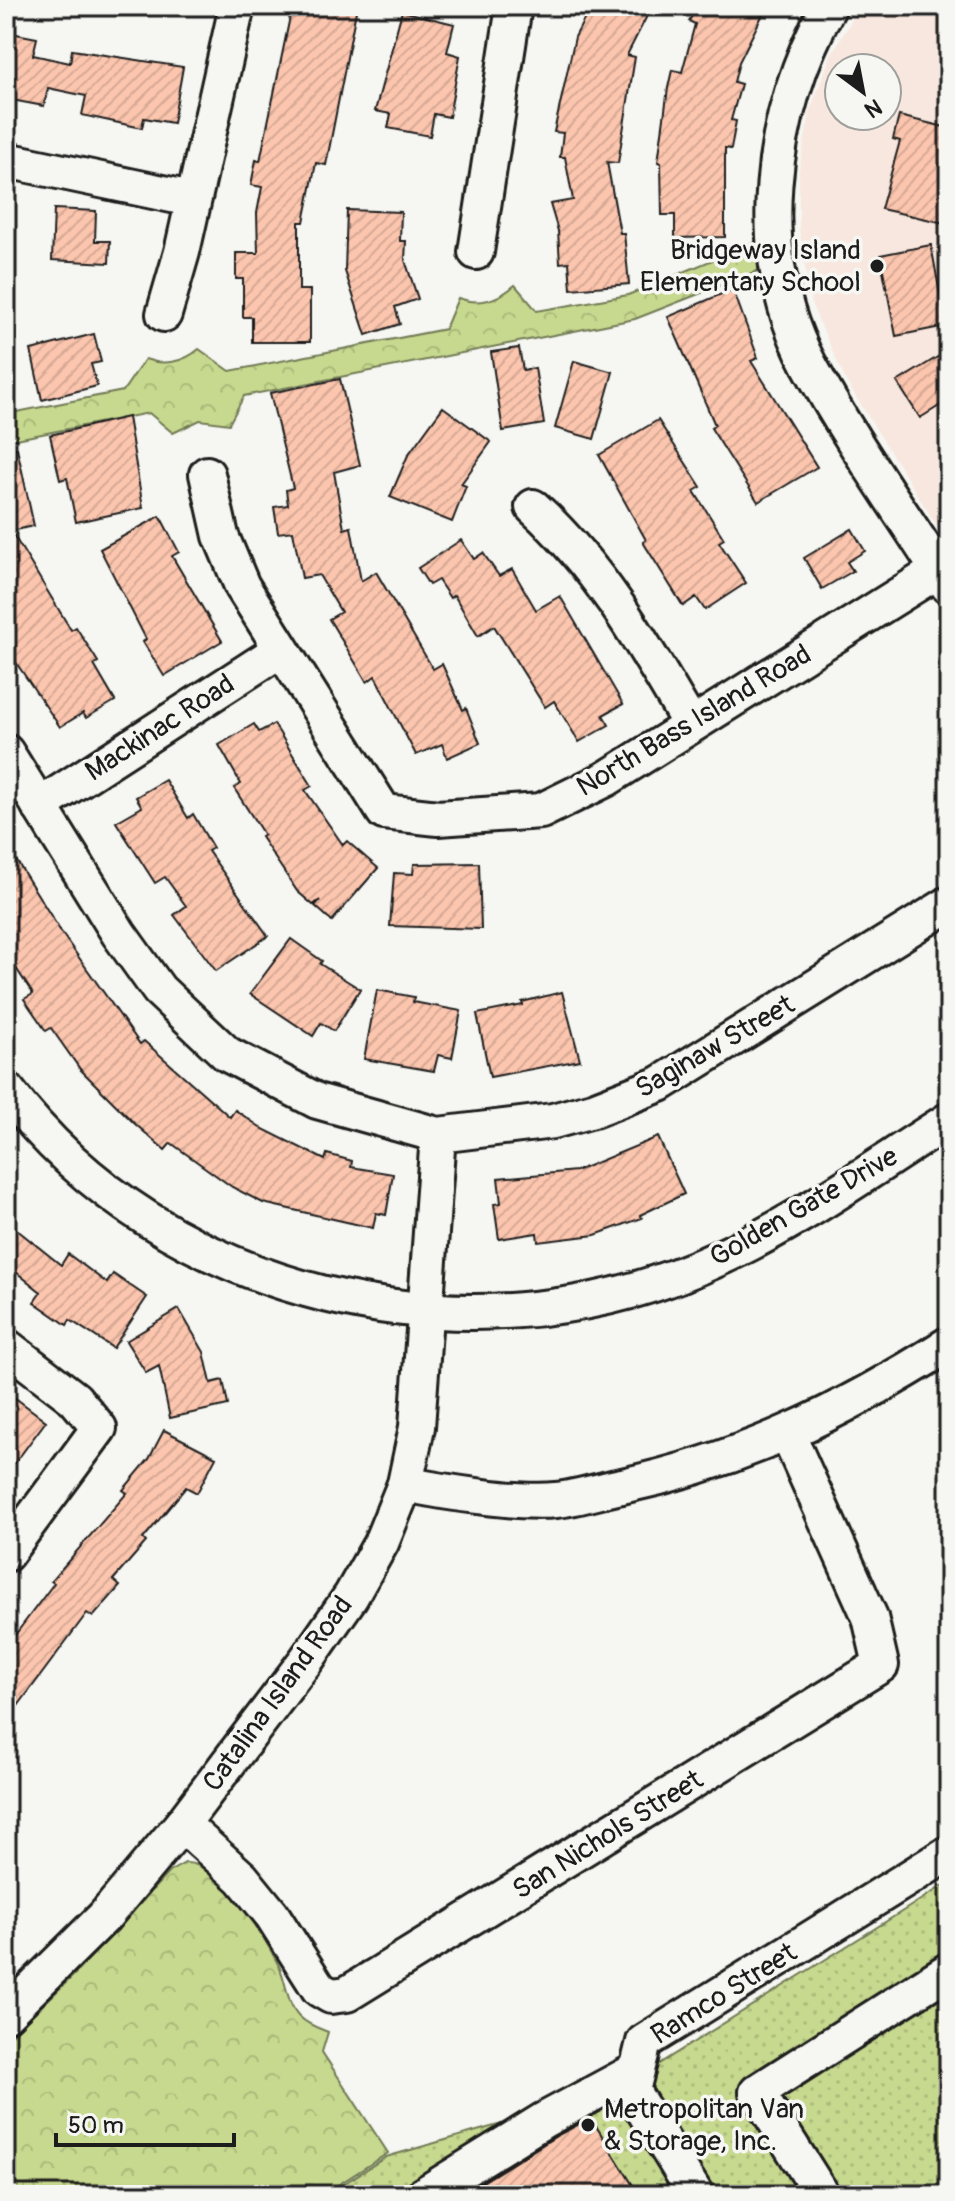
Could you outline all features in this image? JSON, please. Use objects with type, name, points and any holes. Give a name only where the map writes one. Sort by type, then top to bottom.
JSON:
[{"type":"street","points":[[164,314],[182,252],[191,199],[237,6]]},
{"type":"street","points":[[476,252],[513,6]]},
{"type":"street","points":[[829,6],[808,43],[783,121],[772,186],[774,243],[788,308],[809,364],[944,578]]},
{"type":"street","points":[[6,160],[191,199]]},
{"type":"street","points":[[207,474],[221,536],[242,586],[280,650]]},
{"type":"street","points":[[533,507],[570,540],[593,569],[690,724]]},
{"type":"street","name":"North Bass Island Road","points":[[280,650],[384,812],[438,818],[541,811],[606,779],[690,724],[944,578]]},
{"type":"street","name":"Mackinac Road","points":[[39,806],[280,650]]},
{"type":"street","name":"Saginaw Street","points":[[6,752],[159,990],[227,1054],[317,1101],[438,1135],[553,1121],[593,1110],[660,1084],[949,904]]},
{"type":"street","name":"Golden Gate Drive","points":[[10,1102],[93,1178],[158,1225],[204,1250],[325,1295],[428,1311],[516,1312],[569,1305],[684,1273],[745,1246],[949,1120]]},
{"type":"street","name":"Catalina Island Road","points":[[6,2014],[104,1917],[182,1824],[351,1596],[381,1543],[405,1484],[417,1427],[428,1311],[438,1135]]},
{"type":"street","points":[[405,1484],[433,1490],[555,1500],[686,1472],[788,1435],[886,1384],[949,1344]]},
{"type":"street","points":[[6,1346],[75,1399],[99,1428],[6,1554]]},
{"type":"street","name":"San Nichols Street","points":[[182,1824],[242,1878],[272,1915],[311,1980],[331,1996],[347,1994],[881,1665],[870,1617],[788,1435]]},
{"type":"street","name":"Ramco Street","points":[[696,2195],[632,2091],[644,2042],[949,1853]]},
{"type":"street","points":[[822,2195],[757,2092],[949,1970]]},
{"type":"street","points":[[423,2195],[544,2120],[637,2070]]},
{"type":"shaded area","name":"Bridgeway Island Elementary School","points":[[860,6],[949,6],[949,545],[846,381],[811,303],[799,229],[799,169],[811,108],[823,76],[823,132],[903,132],[903,52],[833,52]]},
{"type":"green space","points":[[756,242],[760,270],[635,319],[244,396],[229,424],[200,420],[173,433],[149,413],[6,441],[6,414],[123,391],[145,359],[174,362],[199,349],[230,371],[445,329],[458,298],[488,300],[515,285],[537,311],[628,295]]},
{"type":"green space","points":[[185,1863],[212,1874],[240,1903],[279,1966],[295,2011],[306,2022],[328,2032],[322,2052],[388,2153],[322,2195],[6,2195],[6,2040],[73,1976],[169,1872]]},
{"type":"green space","points":[[949,1882],[949,2195],[326,2195],[386,2157],[614,2092]]},
{"type":"building","points":[[313,6],[357,6],[326,165],[316,163],[304,222],[299,222],[299,290],[310,290],[310,342],[252,342],[252,317],[243,317],[243,279],[236,279],[236,253],[258,253],[257,213],[262,187],[251,185],[256,160],[260,161],[292,7],[311,12]]},
{"type":"building","points":[[599,6],[652,6],[627,55],[635,57],[618,163],[607,162],[620,233],[624,233],[629,284],[571,289],[569,262],[560,263],[558,231],[550,204],[573,200],[565,157],[560,157],[563,133],[554,132],[575,37],[589,10],[595,13]]},
{"type":"building","points":[[697,6],[767,6],[739,62],[734,82],[741,84],[731,120],[736,121],[731,149],[725,148],[725,237],[675,238],[675,215],[662,215],[661,163],[658,162],[672,70],[682,72],[695,24],[689,21]]},
{"type":"building","points":[[402,11],[454,24],[447,52],[460,56],[449,117],[434,114],[430,136],[388,128],[391,114],[375,111]]},
{"type":"building","points":[[6,32],[37,38],[33,55],[70,63],[72,50],[183,67],[173,123],[144,118],[142,128],[82,115],[86,96],[48,88],[44,106],[6,99]]},
{"type":"building","points":[[903,117],[949,128],[949,224],[881,209],[900,141],[893,139],[895,132],[903,132]]},
{"type":"building","points":[[54,209],[96,211],[95,241],[110,241],[109,263],[52,260]]},
{"type":"building","points":[[347,210],[401,212],[400,241],[406,241],[405,260],[418,299],[395,307],[400,324],[366,335],[345,271]]},
{"type":"building","points":[[931,245],[946,326],[896,336],[880,255]]},
{"type":"building","points":[[733,289],[758,358],[751,361],[817,467],[758,502],[711,428],[715,425],[668,317]]},
{"type":"building","points":[[94,334],[101,362],[91,364],[97,386],[42,400],[31,350]]},
{"type":"building","points":[[519,348],[523,370],[535,368],[544,424],[503,431],[491,352]]},
{"type":"building","points":[[949,350],[949,400],[920,418],[897,382]]},
{"type":"building","points":[[574,361],[613,372],[594,439],[555,428]]},
{"type":"building","points":[[340,379],[360,465],[334,472],[344,529],[351,527],[361,581],[376,572],[433,669],[442,664],[463,710],[466,708],[480,743],[447,758],[442,744],[416,755],[375,676],[367,682],[329,619],[341,612],[319,575],[302,578],[293,531],[278,533],[274,507],[288,505],[286,490],[293,488],[270,393]]},
{"type":"building","points":[[443,407],[491,442],[461,484],[466,486],[452,522],[390,497],[408,455]]},
{"type":"building","points":[[128,417],[143,508],[76,522],[67,478],[60,480],[50,435]]},
{"type":"building","points":[[658,420],[701,487],[694,491],[724,539],[719,542],[746,583],[705,610],[696,597],[683,606],[643,542],[646,540],[599,455]]},
{"type":"building","points":[[17,448],[34,526],[11,531],[71,630],[76,627],[98,662],[94,665],[115,701],[86,718],[83,713],[60,727],[6,648],[6,449]]},
{"type":"building","points":[[160,516],[179,552],[172,556],[222,641],[164,676],[143,642],[146,639],[100,549]]},
{"type":"building","points":[[852,529],[865,551],[847,562],[853,571],[822,589],[804,558]]},
{"type":"building","points":[[461,540],[474,559],[483,553],[499,576],[512,569],[536,610],[560,596],[623,704],[603,715],[609,725],[579,742],[554,701],[545,707],[494,626],[478,636],[454,595],[450,598],[438,580],[429,585],[418,568]]},
{"type":"building","points":[[254,724],[259,732],[274,724],[312,786],[305,790],[343,845],[347,841],[378,868],[332,921],[315,906],[320,900],[313,905],[297,891],[261,837],[264,835],[234,788],[241,784],[219,745]]},
{"type":"building","points":[[165,780],[188,818],[193,814],[213,848],[208,851],[268,936],[216,971],[174,915],[186,906],[165,877],[155,883],[116,822],[142,807],[136,797]]},
{"type":"building","points":[[6,844],[63,935],[140,1044],[144,1041],[230,1117],[235,1110],[263,1129],[325,1160],[327,1154],[352,1161],[351,1167],[393,1174],[386,1215],[376,1213],[373,1228],[263,1203],[232,1187],[171,1143],[165,1150],[80,1069],[51,1028],[46,1031],[24,999],[33,994],[6,953]]},
{"type":"building","points":[[479,863],[481,929],[390,926],[394,873],[413,874],[414,864]]},
{"type":"building","points":[[291,939],[322,961],[320,964],[360,989],[334,1031],[321,1023],[313,1036],[250,994]]},
{"type":"building","points":[[377,990],[414,997],[413,1002],[461,1011],[452,1058],[438,1055],[434,1071],[364,1059]]},
{"type":"building","points":[[562,992],[580,1060],[490,1077],[477,1014],[523,1005],[522,1002]]},
{"type":"building","points":[[658,1137],[684,1194],[640,1215],[642,1218],[595,1235],[538,1242],[537,1233],[499,1239],[494,1204],[501,1203],[498,1178],[576,1171]]},
{"type":"building","points":[[6,1221],[61,1265],[68,1254],[107,1283],[113,1274],[147,1297],[113,1348],[70,1320],[67,1325],[34,1302],[41,1292],[6,1264]]},
{"type":"building","points":[[179,1309],[204,1352],[211,1383],[223,1380],[228,1405],[170,1418],[159,1366],[146,1373],[126,1341]]},
{"type":"building","points":[[6,1391],[46,1421],[6,1475]]},
{"type":"building","points":[[164,1430],[216,1457],[197,1493],[186,1487],[143,1539],[146,1542],[113,1580],[120,1586],[93,1617],[87,1613],[6,1722],[6,1647],[54,1583],[51,1581],[127,1493],[123,1490],[149,1459]]},
{"type":"building","points":[[591,2118],[639,2195],[462,2195],[558,2135]]},
{"type":"place","name":"Bridgeway Island Elementary School","points":[[877,266]]},
{"type":"place","name":"Metropolitan Van & Storage, Inc.","points":[[588,2125]]}]
